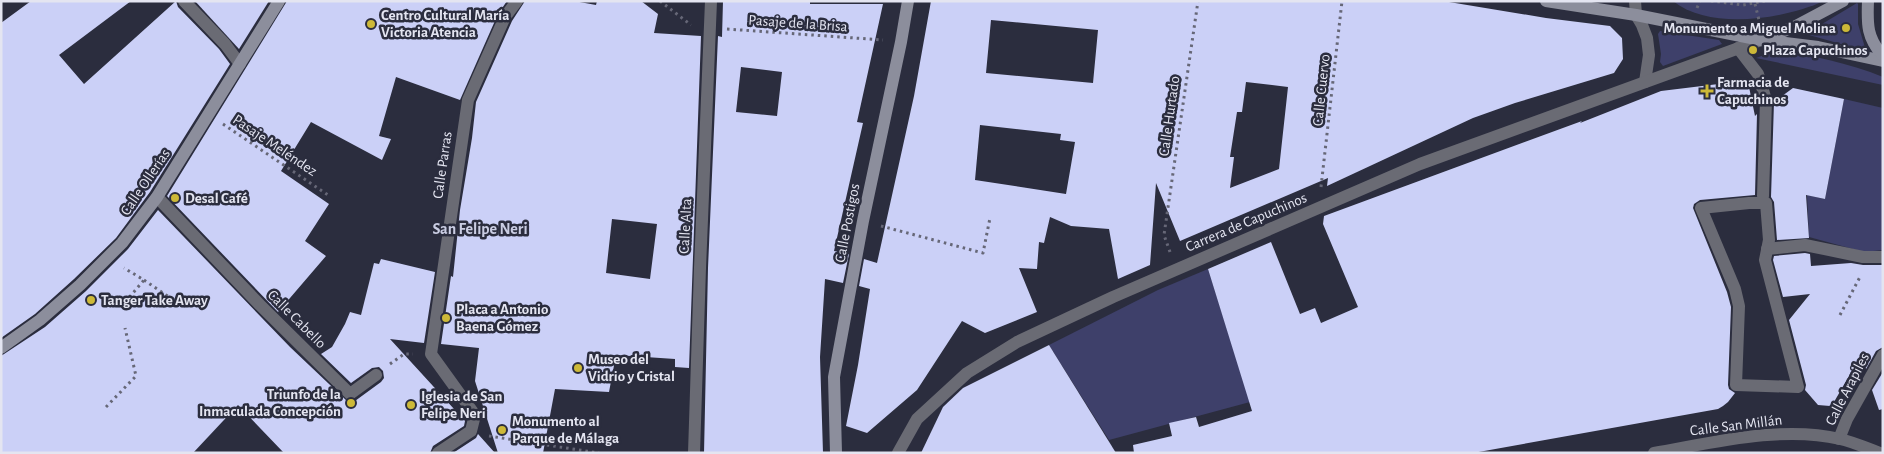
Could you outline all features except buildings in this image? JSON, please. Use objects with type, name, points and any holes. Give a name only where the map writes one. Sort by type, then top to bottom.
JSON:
[{"type":"street","points":[[184,1],[225,44],[240,64]]},
{"type":"street","name":"Calle Ollerías","points":[[1,348],[40,320],[109,258],[122,243],[157,197],[279,1]]},
{"type":"street","name":"Calle Parras","points":[[432,349],[468,100],[505,17],[517,1]]},
{"type":"street","name":"Calle Alta","points":[[694,453],[712,1]]},
{"type":"street","name":"Calle Postigos","points":[[836,453],[834,377],[863,220],[902,42],[908,1]]},
{"type":"street","points":[[1546,1],[1636,15],[1761,40],[1818,47],[1883,61]]},
{"type":"street","points":[[1635,1],[1636,15],[1647,38],[1649,55],[1645,82],[1794,27],[1843,1]]},
{"type":"street","points":[[1868,1],[1867,23],[1871,40],[1883,56]]},
{"type":"street","points":[[1738,48],[1758,74],[1766,100],[1762,196]]},
{"type":"street","name":"Carrera de Capuchinos","points":[[898,453],[917,419],[967,373],[1017,342],[1113,297],[1420,164],[1645,82]]},
{"type":"street","name":"Calle Cabello","points":[[157,197],[260,305],[350,394],[376,375]]},
{"type":"street","points":[[1749,202],[1766,203],[1767,250],[1765,260],[1798,386],[1736,385],[1739,306],[1735,289],[1702,208],[1749,202]]},
{"type":"street","points":[[1767,250],[1805,245],[1877,257]]},
{"type":"street","points":[[432,349],[474,415],[471,431],[438,453]]},
{"type":"street","name":"Calle Arapiles","points":[[1839,439],[1847,419],[1883,355]]},
{"type":"street","name":"Calle San Millán","points":[[1654,453],[1759,436],[1789,434],[1839,439],[1880,453]]},
{"type":"path","name":"Pasaje de la Brisa","points":[[660,1],[692,26],[884,40]]},
{"type":"path","name":"Calle Hurtado","points":[[1164,235],[1198,1]]},
{"type":"path","name":"Calle Cuervo","points":[[1322,181],[1342,1]]},
{"type":"path","points":[[1711,1],[1726,4],[1755,4],[1764,1]]},
{"type":"path","points":[[1755,4],[1758,18]]},
{"type":"path","name":"Pasaje Meléndez","points":[[208,114],[328,195]]},
{"type":"path","points":[[863,220],[983,253],[990,218]]},
{"type":"path","points":[[1840,314],[1877,257]]},
{"type":"path","points":[[109,258],[169,297]]},
{"type":"path","points":[[121,307],[144,280]]},
{"type":"path","points":[[106,407],[136,376],[125,328]]},
{"type":"path","points":[[376,375],[404,354],[432,349]]},
{"type":"path","points":[[490,437],[599,453]]},
{"type":"shaded area","points":[[1673,1],[1824,1],[1789,13],[1768,17],[1726,19],[1688,10]]},
{"type":"shaded area","points":[[1857,3],[1858,24],[1866,51],[1807,33]]},
{"type":"shaded area","points":[[1660,31],[1719,40],[1722,44],[1663,66],[1660,62],[1661,54],[1658,34]]},
{"type":"shaded area","points":[[1778,50],[1818,57],[1857,68],[1883,77],[1883,85],[1756,58]]},
{"type":"shaded area","points":[[1844,99],[1883,108],[1883,250],[1864,252],[1809,237],[1807,195],[1825,199]]},
{"type":"shaded area","points":[[1208,269],[1250,402],[1109,440],[1049,345],[1158,290]]},
{"type":"place","name":"Centro Cultural María Victoria Atencia","points":[[371,24]]},
{"type":"place","name":"Monumento a Miguel Molina","points":[[1846,28]]},
{"type":"place","name":"Plaza Capuchinos","points":[[1753,50]]},
{"type":"place","name":"Farmacia de Capuchinos","points":[[1707,91]]},
{"type":"place","name":"Desal Café","points":[[175,198]]},
{"type":"place","name":"Tanger Take Away","points":[[91,300]]},
{"type":"place","name":"Placa a Antonio Baena Gómez","points":[[446,318]]},
{"type":"place","name":"Museo del Vidrio y Cristal","points":[[578,368]]},
{"type":"place","name":"Triunfo de la Inmaculada Concepción","points":[[351,403]]},
{"type":"place","name":"Iglesia de San Felipe Neri","points":[[411,405]]},
{"type":"place","name":"Monumento al Parque de Málaga","points":[[502,430]]},
{"type":"district","name":"San Felipe Neri","points":[[480,228]]}]
